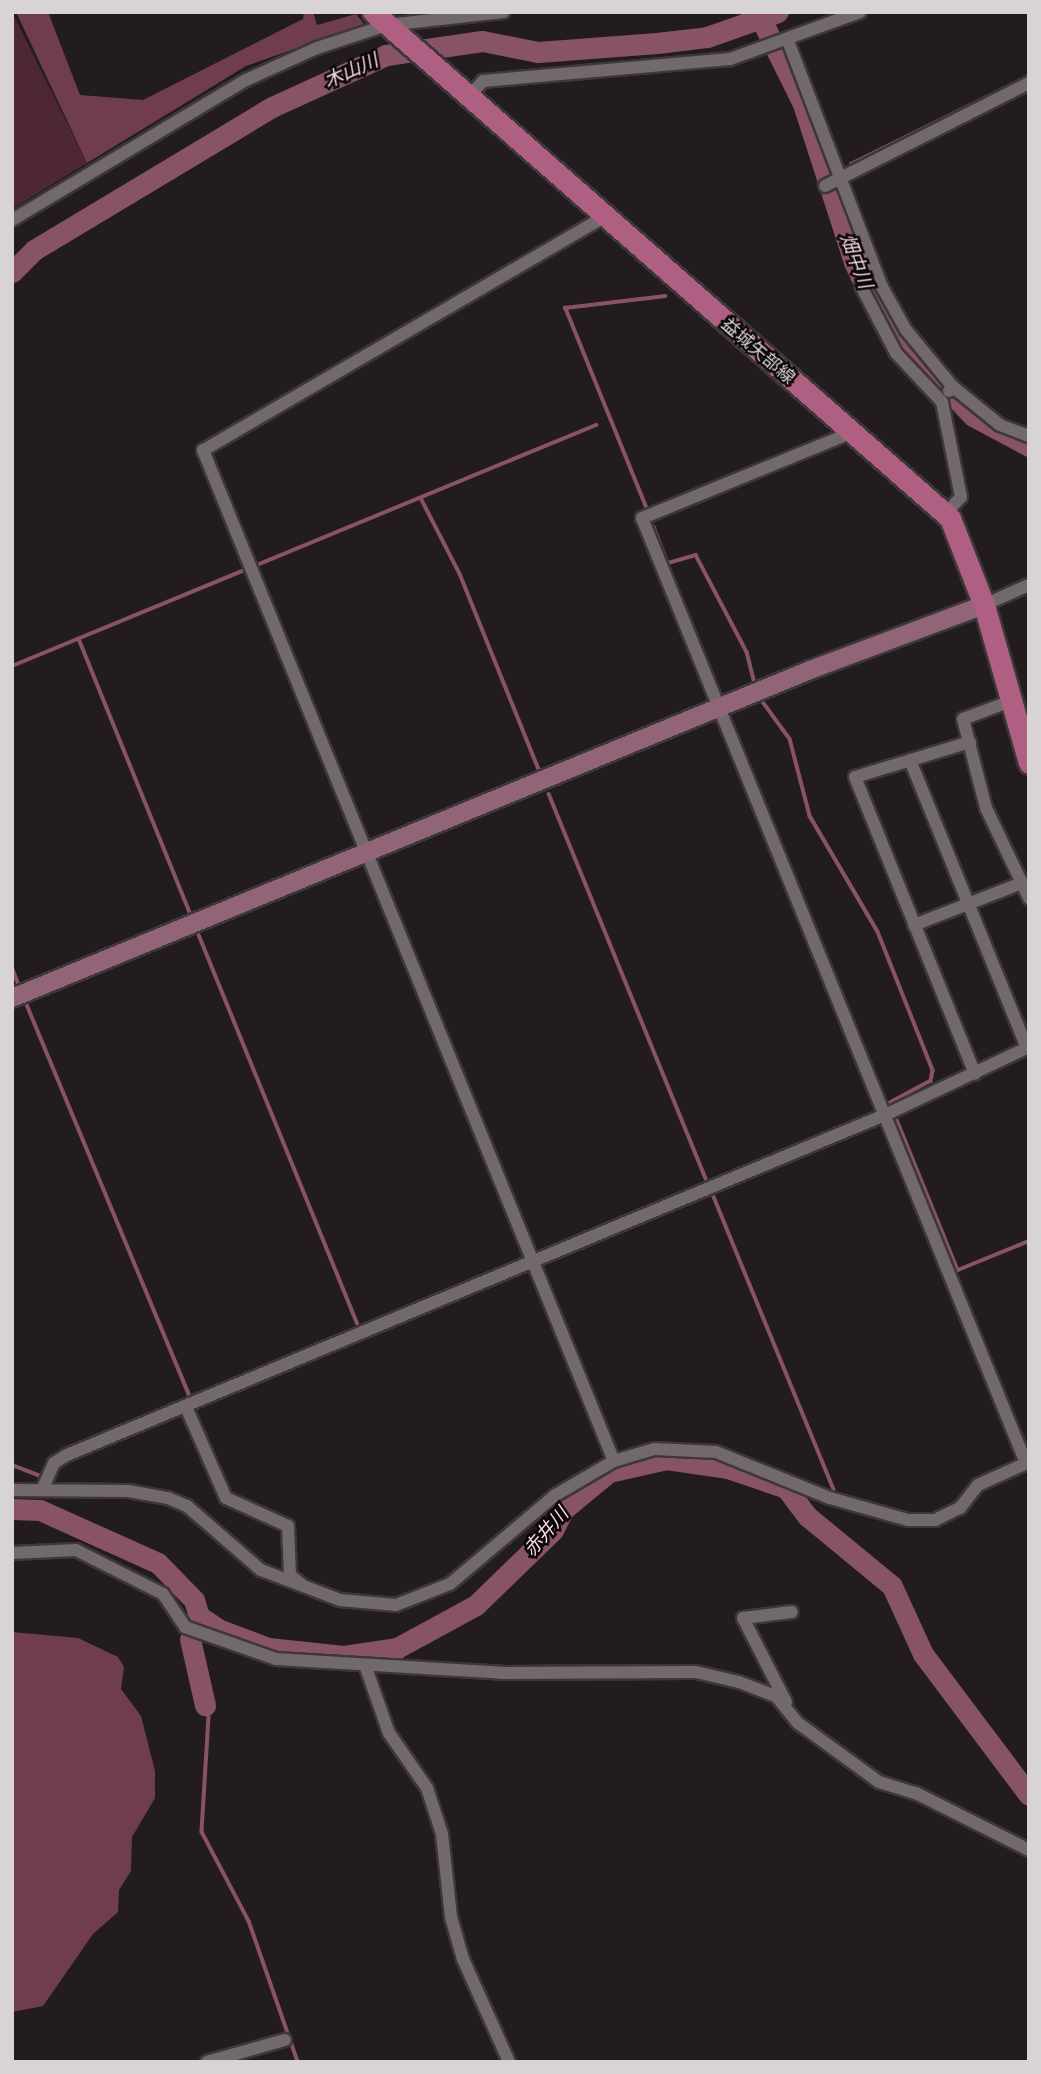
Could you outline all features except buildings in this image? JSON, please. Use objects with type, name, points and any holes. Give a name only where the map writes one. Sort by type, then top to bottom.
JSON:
[{"type":"main road","name":"益城矢部線","points":[[380,18],[471,94],[604,217],[946,513],[962,538],[1029,763]]},
{"type":"street","points":[[12,219],[246,80],[380,18],[503,12]]},
{"type":"street","points":[[471,94],[483,81],[689,66],[780,44],[860,12]]},
{"type":"street","points":[[780,44],[841,177],[881,285],[906,330],[953,387],[1000,425],[1029,436]]},
{"type":"street","points":[[825,186],[1029,83]]},
{"type":"street","points":[[604,217],[204,450],[536,1260],[614,1461]]},
{"type":"street","points":[[861,286],[896,353],[941,398],[961,497],[946,513]]},
{"type":"street","points":[[941,398],[953,387]]},
{"type":"street","points":[[12,1490],[168,1498],[187,1506],[261,1570],[307,1589],[368,1606],[396,1605],[435,1592],[554,1496],[614,1461],[654,1449],[716,1452],[830,1498],[908,1520],[935,1520],[960,1508],[978,1485],[1028,1463],[642,518],[853,432]]},
{"type":"street","points":[[12,998],[721,707],[984,606],[1029,584]]},
{"type":"street","points":[[1011,701],[963,719],[986,808],[1029,898]]},
{"type":"street","points":[[970,742],[855,777],[975,1074]]},
{"type":"street","points":[[42,1490],[54,1463],[887,1114],[1028,1048],[910,760]]},
{"type":"street","points":[[914,925],[1023,883]]},
{"type":"street","points":[[186,1407],[226,1498],[288,1526],[290,1575],[307,1589]]},
{"type":"street","points":[[12,1553],[76,1550],[163,1594],[185,1628],[276,1659],[502,1673],[696,1672],[776,1696],[789,1708]]},
{"type":"street","points":[[792,1612],[743,1618],[798,1723],[879,1782],[916,1793],[1029,1850]]},
{"type":"street","points":[[365,1665],[389,1733],[427,1788],[442,1833],[451,1917],[463,1959],[509,2062]]},
{"type":"street","points":[[207,2062],[285,2040]]},
{"type":"shaded area","points":[[12,12],[87,163],[12,209]]},
{"type":"shaded area","points":[[16,12],[48,12],[80,95],[143,100],[303,19],[304,12],[313,12],[317,25],[356,14],[364,24],[246,66],[87,163]]},
{"type":"shaded area","points":[[12,1632],[78,1638],[118,1657],[124,1667],[121,1689],[141,1716],[155,1771],[155,1798],[132,1837],[131,1871],[119,1890],[118,1912],[93,1934],[43,2006],[12,2012]]},
{"type":"waterway","name":"木山川","points":[[12,272],[34,250],[272,107],[386,55],[482,41],[538,52],[657,43],[707,37],[778,12]]},
{"type":"waterway","name":"畑中川","points":[[761,19],[803,104],[854,262],[878,315],[973,416],[1029,446]]},
{"type":"waterway","points":[[851,164],[1029,76]]},
{"type":"waterway","points":[[648,512],[565,308],[665,296]]},
{"type":"waterway","points":[[12,666],[596,425]]},
{"type":"waterway","points":[[422,500],[460,574],[541,774]]},
{"type":"waterway","points":[[654,527],[668,563],[696,555],[747,652],[755,683]]},
{"type":"waterway","points":[[79,639],[192,917]]},
{"type":"waterway","points":[[763,702],[790,739],[810,816],[878,932],[933,1070],[931,1081],[890,1103]]},
{"type":"waterway","points":[[549,794],[706,1178]]},
{"type":"waterway","points":[[199,935],[358,1324]]},
{"type":"waterway","points":[[12,967],[19,985]]},
{"type":"waterway","points":[[25,1000],[190,1396]]},
{"type":"waterway","points":[[897,1120],[958,1270],[1029,1241]]},
{"type":"waterway","points":[[714,1197],[834,1489]]},
{"type":"waterway","name":"赤井川","points":[[12,1509],[40,1510],[158,1563],[194,1600],[199,1616],[218,1629],[268,1648],[344,1656],[397,1648],[476,1605],[553,1530],[563,1510],[609,1472],[666,1459],[728,1468],[786,1488],[807,1516],[892,1586],[923,1654],[1029,1795]]},
{"type":"waterway","points":[[12,1465],[40,1476]]},
{"type":"waterway","points":[[190,1639],[205,1705]]},
{"type":"waterway","points":[[209,1717],[202,1832],[249,1921],[298,2062]]}]
